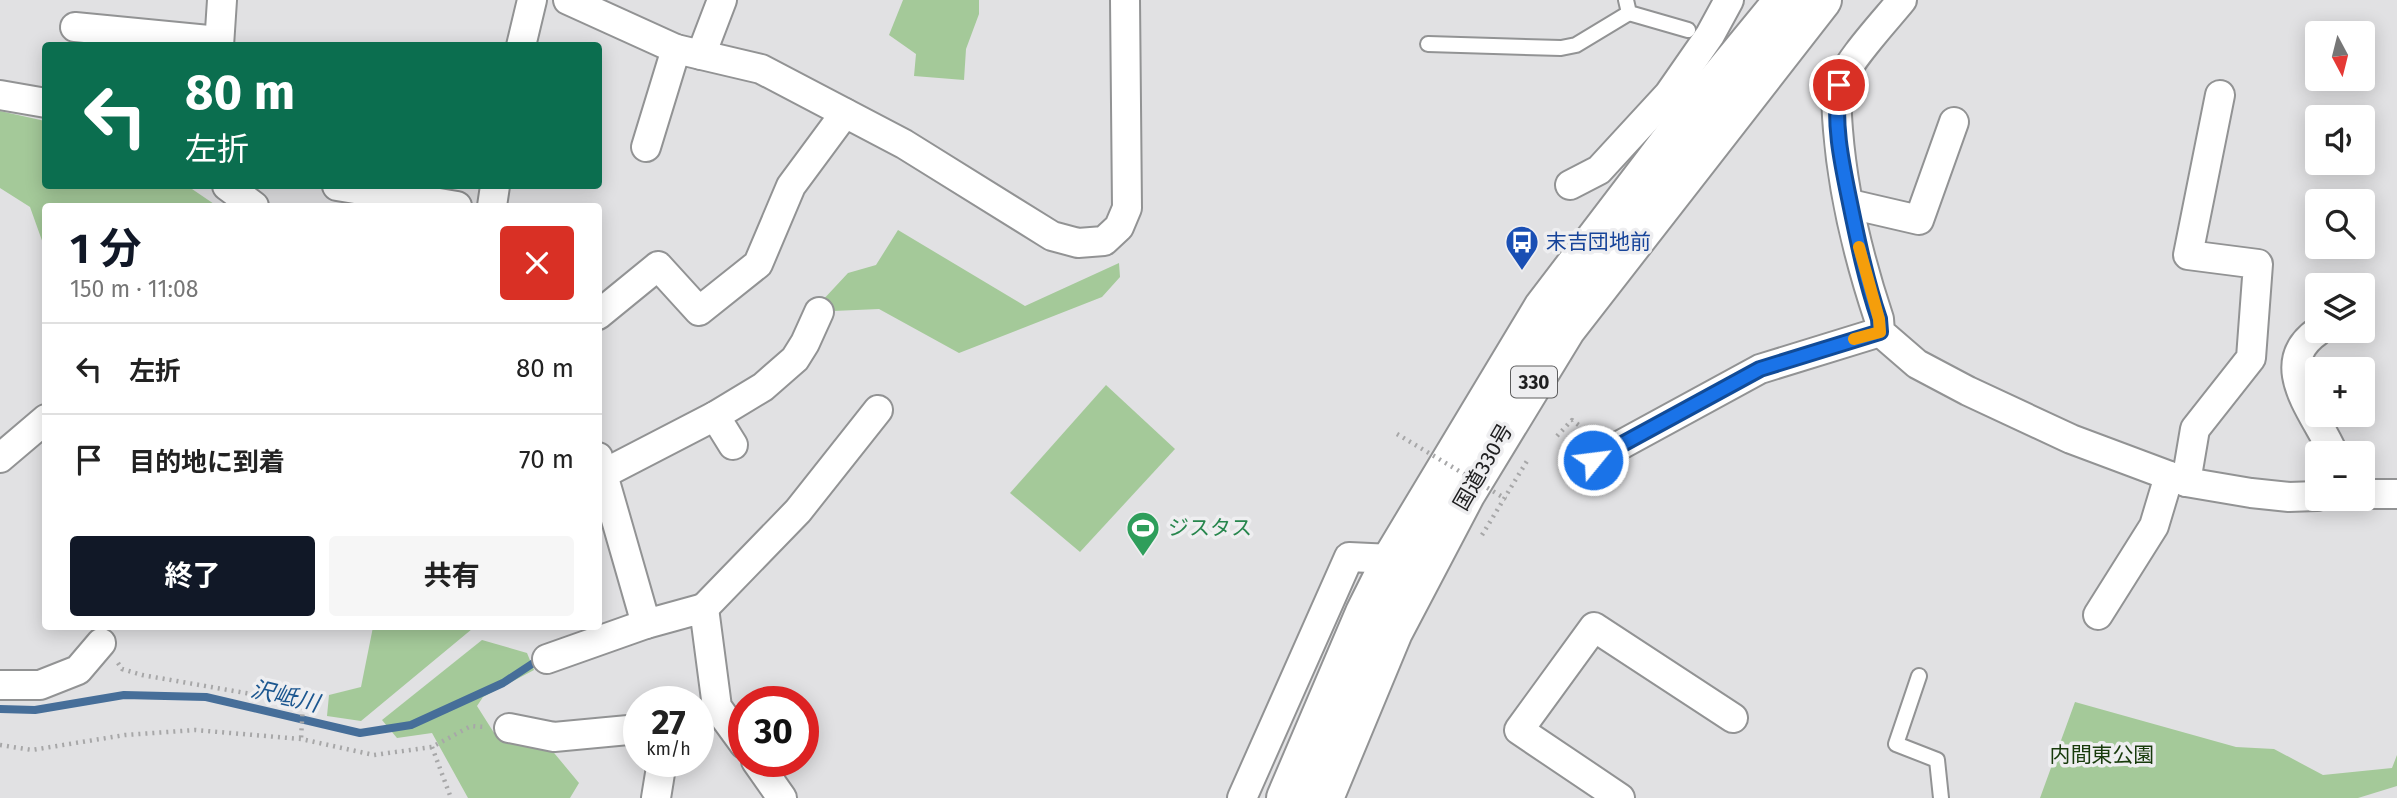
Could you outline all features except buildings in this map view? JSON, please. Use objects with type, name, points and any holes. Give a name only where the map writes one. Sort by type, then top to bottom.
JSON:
[{"type":"highway","name":"国道330号","points":[[1286,798],[1365,613],[1392,559],[1543,308],[1698,106],[1714,39],[1784,0]]},
{"type":"highway","name":"国道330号","points":[[1324,798],[1393,632],[1466,493],[1566,329],[1822,0]]},
{"type":"street","points":[[219,42],[222,0]]},
{"type":"street","points":[[521,42],[532,0]]},
{"type":"street","points":[[568,0],[688,52],[761,69],[904,144],[1052,236],[1078,243],[1104,241],[1119,226],[1126,208],[1125,0]]},
{"type":"street","points":[[646,147],[688,52],[722,0]]},
{"type":"street","points":[[1570,185],[1600,170],[1669,94],[1714,39],[1729,0]]},
{"type":"street","points":[[1902,0],[1849,67],[1839,85],[1836,103],[1840,156],[1880,332],[1917,364],[2071,439],[2178,479],[2264,495],[2305,496]]},
{"type":"street","points":[[75,27],[210,42]]},
{"type":"street","points":[[0,95],[42,102]]},
{"type":"street","points":[[2098,615],[2154,526],[2178,479],[2195,429],[2251,358],[2258,264],[2188,255],[2220,95]]},
{"type":"street","points":[[602,312],[658,266],[699,311],[758,264],[792,186],[845,113]]},
{"type":"street","points":[[1850,204],[1919,220],[1954,122]]},
{"type":"street","points":[[231,189],[250,203]]},
{"type":"street","points":[[354,189],[439,203]]},
{"type":"street","points":[[602,466],[715,416],[780,374],[805,343],[819,312]]},
{"type":"street","points":[[1593,460],[1760,369],[1880,332]]},
{"type":"street","points":[[2305,341],[2296,357],[2299,387],[2328,441]]},
{"type":"street","points":[[547,659],[646,624],[704,608],[798,511],[878,410]]},
{"type":"street","points":[[715,416],[733,445]]},
{"type":"street","points":[[0,458],[42,422]]},
{"type":"street","points":[[602,470],[646,624]]},
{"type":"street","points":[[2375,494],[2397,494]]},
{"type":"street","points":[[1242,798],[1349,557],[1392,559]]},
{"type":"street","points":[[704,608],[707,686]]},
{"type":"street","points":[[1620,798],[1519,730],[1594,626],[1733,718]]},
{"type":"street","points":[[0,685],[40,685],[78,670],[101,643]]},
{"type":"street","points":[[714,716],[728,729]]},
{"type":"street","points":[[509,728],[554,737],[623,731]]},
{"type":"street","points":[[656,798],[659,777]]},
{"type":"street","points":[[767,777],[782,798]]},
{"type":"lane","points":[[1428,44],[1561,48],[1576,46],[1628,7],[1714,39]]},
{"type":"lane","points":[[1919,676],[1896,744],[1937,760],[1941,798]]},
{"type":"path","points":[[1557,436],[1572,420],[1580,426],[1593,460]]},
{"type":"path","points":[[1397,434],[1506,499]]},
{"type":"path","points":[[1482,536],[1527,461]]},
{"type":"path","points":[[101,643],[122,669],[142,675],[303,703],[301,739]]},
{"type":"path","points":[[0,745],[32,750],[125,735],[195,730],[301,739],[374,755],[432,747],[471,726],[509,728]]},
{"type":"path","points":[[432,747],[451,798]]},
{"type":"green space","points":[[903,0],[979,0],[979,14],[966,49],[964,80],[914,76],[916,54],[889,35]]},
{"type":"green space","points":[[0,111],[42,120],[42,189],[192,189],[213,203],[42,203],[42,241],[30,207],[0,188]]},
{"type":"green space","points":[[898,230],[1025,306],[1119,263],[1120,277],[1102,297],[959,353],[879,309],[833,311],[821,302],[848,273],[876,265]]},
{"type":"green space","points":[[1106,385],[1175,449],[1080,552],[1010,493]]},
{"type":"green space","points":[[372,630],[471,630],[361,721],[327,716],[329,695],[361,687]]},
{"type":"green space","points":[[482,640],[527,653],[534,670],[483,697],[477,706],[496,736],[550,748],[579,783],[570,798],[468,798],[432,733],[397,738],[382,720]]},
{"type":"green space","name":"内間東公園","points":[[2075,702],[2236,747],[2274,749],[2323,775],[2392,768],[2397,755],[2397,786],[2358,798],[2040,798]]},
{"type":"waterway","name":"沢岻川","points":[[0,709],[35,710],[124,695],[206,697],[360,733],[411,725],[503,683],[541,658]]},
{"type":"slow traffic","points":[[1854,339],[1880,332],[1879,319],[1859,247]]},
{"type":"place","name":"末吉団地前","points":[[1522,272]]},
{"type":"place","name":"ジスタス","points":[[1143,558]]},
{"type":"route","points":[[1593,460],[1760,369],[1880,332],[1840,156],[1836,103],[1839,85]]}]
